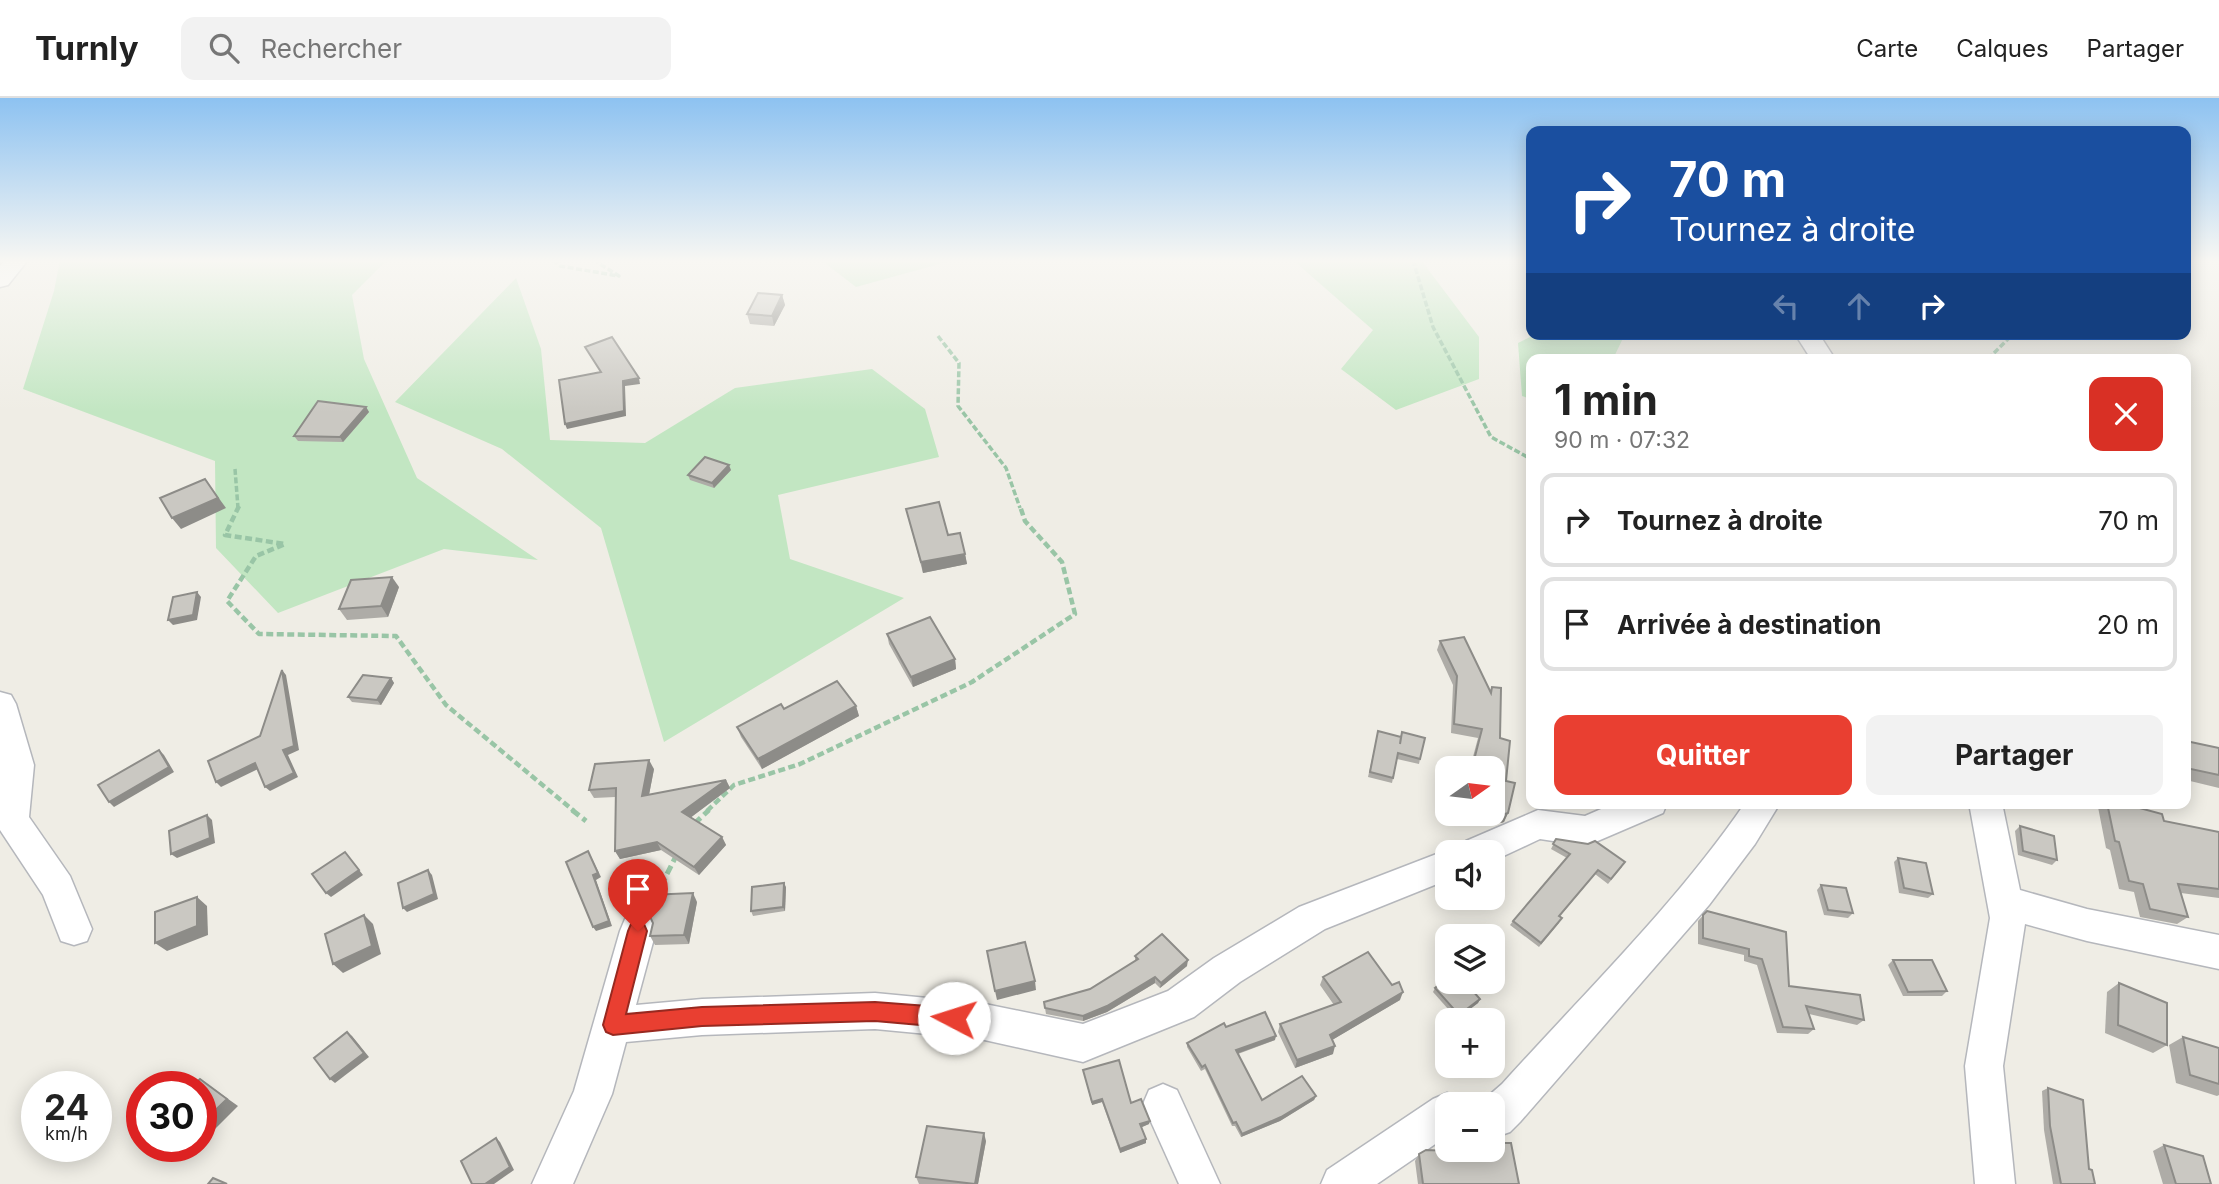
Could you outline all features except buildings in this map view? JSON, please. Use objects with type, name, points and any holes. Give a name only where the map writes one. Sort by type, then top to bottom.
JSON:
[{"type":"street","points":[[0,704],[19,765],[12,820],[58,887],[74,929]]},
{"type":"street","points":[[1504,840],[1538,824],[1586,831],[1637,809]]},
{"type":"street","points":[[1505,1109],[1646,953],[1738,843],[1760,809]]},
{"type":"street","points":[[1986,809],[2008,918],[1984,1066],[1995,1184]]},
{"type":"street","points":[[613,1025],[702,1017],[875,1011],[980,1021],[1083,1043],[1181,1004],[1227,971],[1312,918],[1435,869]]},
{"type":"street","points":[[2005,902],[2087,925],[2219,952]]},
{"type":"street","points":[[552,1184],[592,1094],[638,931]]},
{"type":"street","points":[[1163,1104],[1200,1184]]},
{"type":"street","points":[[1341,1184],[1435,1121]]},
{"type":"path","points":[[1428,311],[1433,327],[1491,437],[1526,456]]},
{"type":"path","points":[[692,826],[734,785],[800,764],[972,682],[1075,614],[1062,562],[1025,521],[1006,468],[958,406],[959,363],[938,336]]},
{"type":"path","points":[[1993,354],[2007,340]]},
{"type":"path","points":[[235,469],[239,505],[225,535],[285,544],[256,556],[227,601],[259,634],[396,636],[446,705],[586,821]]},
{"type":"path","points":[[638,931],[680,849]]},
{"type":"green space","points":[[48,311],[355,311],[364,359],[417,478],[538,560],[444,549],[278,613],[216,548],[215,461],[23,389]]},
{"type":"green space","points":[[484,311],[528,311],[541,349],[550,440],[645,443],[735,388],[872,369],[925,409],[939,457],[778,495],[790,559],[904,598],[664,742],[601,528],[502,449],[395,402]]},
{"type":"green space","points":[[1351,311],[1459,311],[1479,337],[1479,379],[1396,410],[1341,369],[1373,330]]},
{"type":"green space","points":[[1526,339],[1622,340],[1615,354],[1526,354],[1526,397],[1522,396],[1518,343]]},
{"type":"route","points":[[638,931],[613,1025],[702,1017],[875,1011],[954,1018]]}]
